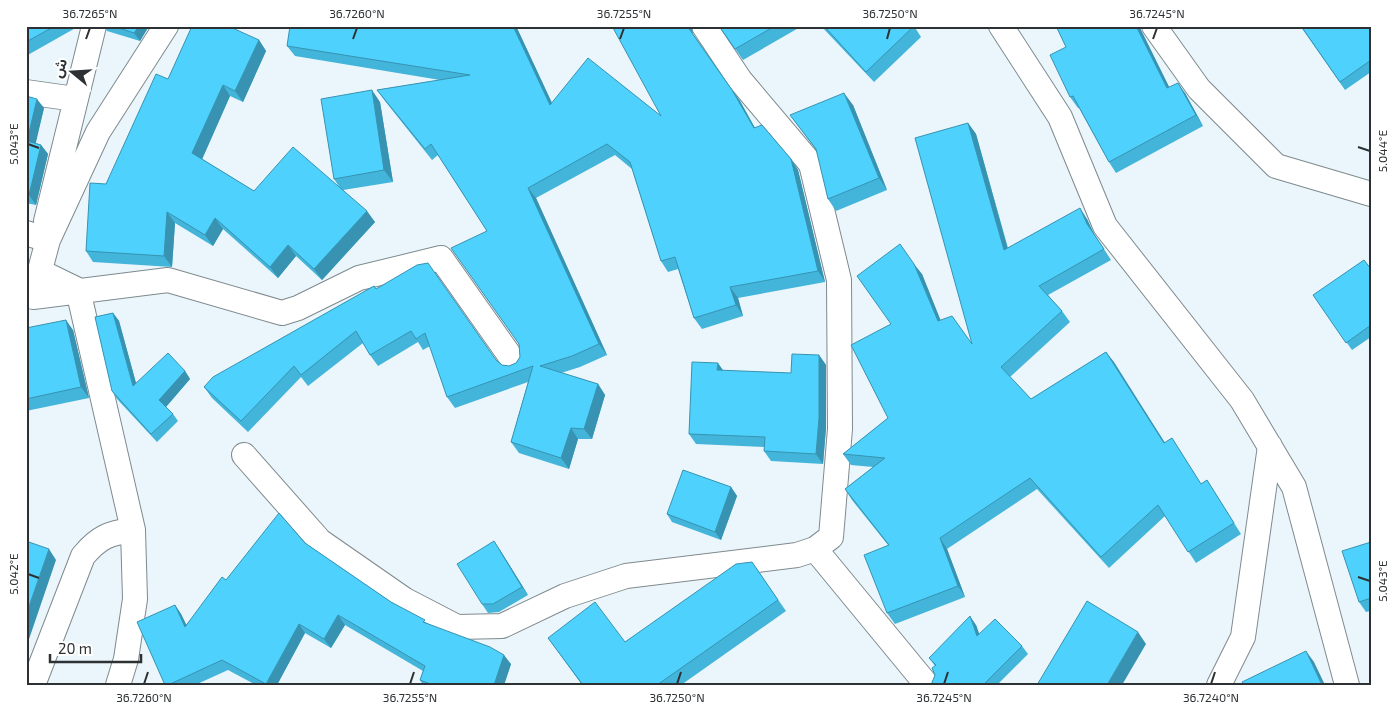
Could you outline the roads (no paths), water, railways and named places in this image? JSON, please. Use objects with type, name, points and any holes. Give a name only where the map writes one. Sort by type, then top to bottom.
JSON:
[{"type":"street","points":[[94,26],[39,237],[39,271],[30,298],[78,290],[168,280],[282,313],[298,308],[359,278],[441,258],[515,362]]},
{"type":"street","points":[[39,237],[98,132],[166,26]]},
{"type":"street","points":[[244,455],[320,541],[405,600],[457,627],[502,626],[565,596],[626,576],[797,555],[815,549],[832,537],[840,430],[839,280],[811,164],[740,80],[704,26]]},
{"type":"street","points":[[1000,26],[1060,117],[1105,226],[1242,400],[1294,487],[1347,685]]},
{"type":"street","points":[[1154,26],[1199,89],[1276,166],[1371,194]]},
{"type":"street","points":[[26,92],[75,99]]},
{"type":"street","points":[[39,271],[78,290]]},
{"type":"street","points":[[78,290],[133,530],[135,599],[126,659],[118,685]]},
{"type":"street","points":[[1219,685],[1243,637],[1270,446]]},
{"type":"street","points":[[33,685],[83,556],[96,541],[115,532],[133,530]]},
{"type":"street","points":[[815,549],[927,685]]},
{"type":"street","points":[[126,659],[131,685]]}]
